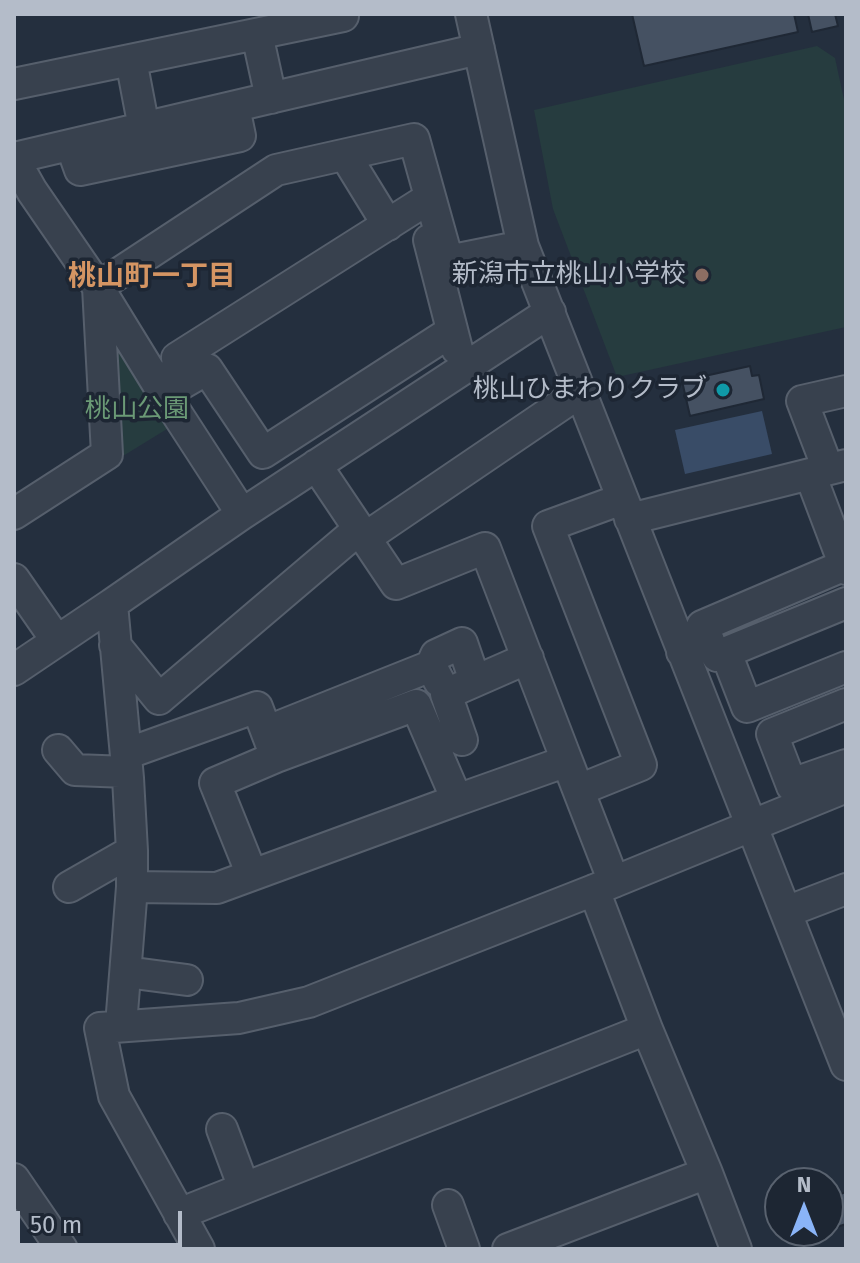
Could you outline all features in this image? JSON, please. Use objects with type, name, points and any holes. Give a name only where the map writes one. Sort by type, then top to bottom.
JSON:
[{"type":"street","points":[[14,84],[343,14]]},
{"type":"street","points":[[471,14],[523,246],[626,509],[706,648],[747,707],[846,667]]},
{"type":"street","points":[[257,34],[271,98]]},
{"type":"street","points":[[242,514],[98,287],[23,194],[14,159],[71,145],[110,150],[147,142],[218,121],[271,98],[479,49]]},
{"type":"street","points":[[131,60],[147,142]]},
{"type":"street","points":[[98,287],[276,170],[414,139],[457,350]]},
{"type":"street","points":[[345,155],[388,225]]},
{"type":"street","points":[[424,195],[448,261],[523,246]]},
{"type":"street","points":[[161,389],[179,370],[177,358],[388,225],[424,195]]},
{"type":"street","points":[[14,514],[107,454],[98,287]]},
{"type":"street","points":[[161,389],[207,369],[263,453],[306,425],[400,386],[457,350],[550,312]]},
{"type":"street","points":[[14,670],[322,461],[400,386],[457,350]]},
{"type":"street","points":[[846,391],[802,401],[828,470],[845,567],[702,626],[751,825],[786,912],[837,1018],[846,1065]]},
{"type":"street","points":[[115,645],[159,699],[362,533],[580,392]]},
{"type":"street","points":[[306,425],[362,533],[396,584],[485,548],[579,790],[647,1029],[736,1249]]},
{"type":"street","points":[[579,790],[641,765],[548,526],[828,470]]},
{"type":"street","points":[[14,579],[57,641]]},
{"type":"street","points":[[706,648],[846,603]]},
{"type":"street","points":[[112,604],[132,851],[121,1025]]},
{"type":"street","points":[[282,754],[278,727],[437,651],[462,643],[475,681]]},
{"type":"street","points":[[437,651],[446,694],[462,740]]},
{"type":"street","points":[[446,694],[528,658]]},
{"type":"street","points":[[846,704],[772,734],[792,786],[807,790],[846,787]]},
{"type":"street","points":[[252,875],[215,783],[282,754],[416,705],[457,800]]},
{"type":"street","points":[[58,750],[75,770],[127,763],[257,707],[282,754]]},
{"type":"street","points":[[132,887],[217,888],[567,761]]},
{"type":"street","points":[[199,1249],[114,1096],[100,1028],[239,1018],[309,1002],[751,825],[846,765]]},
{"type":"street","points":[[69,887],[132,851]]},
{"type":"street","points":[[786,912],[846,889]]},
{"type":"street","points":[[126,972],[187,980]]},
{"type":"street","points":[[179,1214],[647,1029]]},
{"type":"street","points":[[222,1129],[244,1188]]},
{"type":"street","points":[[508,1249],[707,1173]]},
{"type":"street","points":[[14,1179],[62,1249]]},
{"type":"street","points":[[448,1205],[464,1249]]},
{"type":"green space","name":"新潟市立桃山小学校","points":[[817,46],[835,58],[846,109],[846,327],[617,377],[553,209],[534,110]]},
{"type":"green space","name":"桃山公園","points":[[99,299],[180,421],[110,464]]},
{"type":"water","points":[[762,411],[772,454],[685,474],[675,430]]},
{"type":"building","points":[[632,14],[794,14],[798,32],[644,66]]},
{"type":"building","points":[[808,14],[835,14],[838,26],[812,32]]},
{"type":"building","name":"桃山ひまわりクラブ","points":[[750,366],[752,376],[759,375],[764,399],[690,416],[682,381]]},
{"type":"building","points":[[846,1192],[844,1225],[844,1193]]},
{"type":"place","name":"新潟市立桃山小学校","points":[[702,275]]},
{"type":"place","name":"桃山ひまわりクラブ","points":[[723,390]]},
{"type":"district","name":"桃山町一丁目","points":[[152,277]]}]
